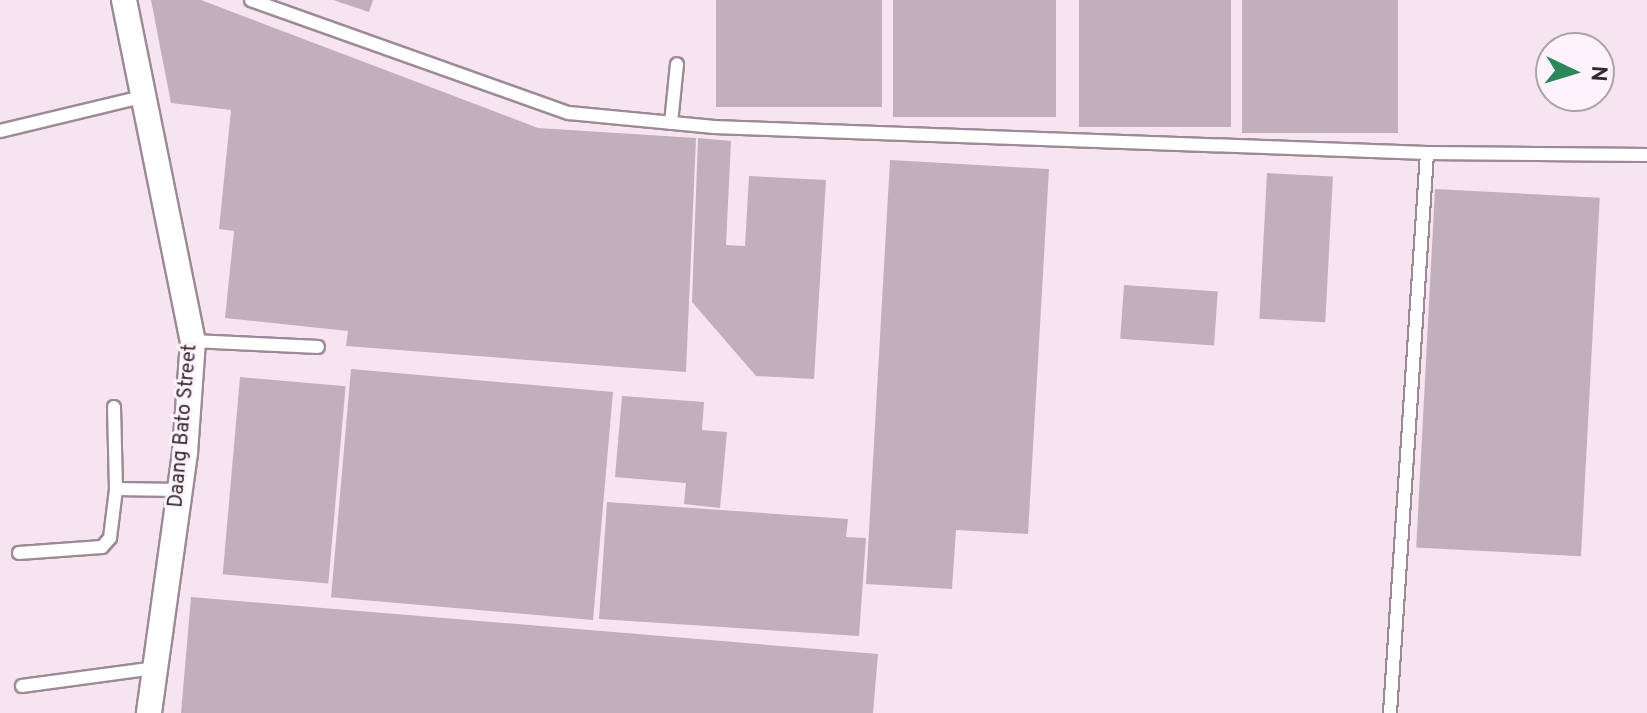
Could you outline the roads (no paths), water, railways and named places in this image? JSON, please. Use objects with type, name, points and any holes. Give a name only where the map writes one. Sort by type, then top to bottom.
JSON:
[{"type":"street","name":"Daang Bato Street","points":[[124,0],[193,341],[180,490],[149,713]]},
{"type":"lane","points":[[251,0],[569,113],[671,123],[1427,153],[1647,155]]},
{"type":"lane","points":[[671,123],[677,64]]},
{"type":"lane","points":[[0,131],[142,97]]},
{"type":"lane","points":[[1390,713],[1427,153]]},
{"type":"lane","points":[[193,341],[318,347]]},
{"type":"lane","points":[[19,553],[102,547],[110,538],[116,489],[114,407]]},
{"type":"lane","points":[[116,489],[180,490]]},
{"type":"lane","points":[[22,686],[156,668]]}]
